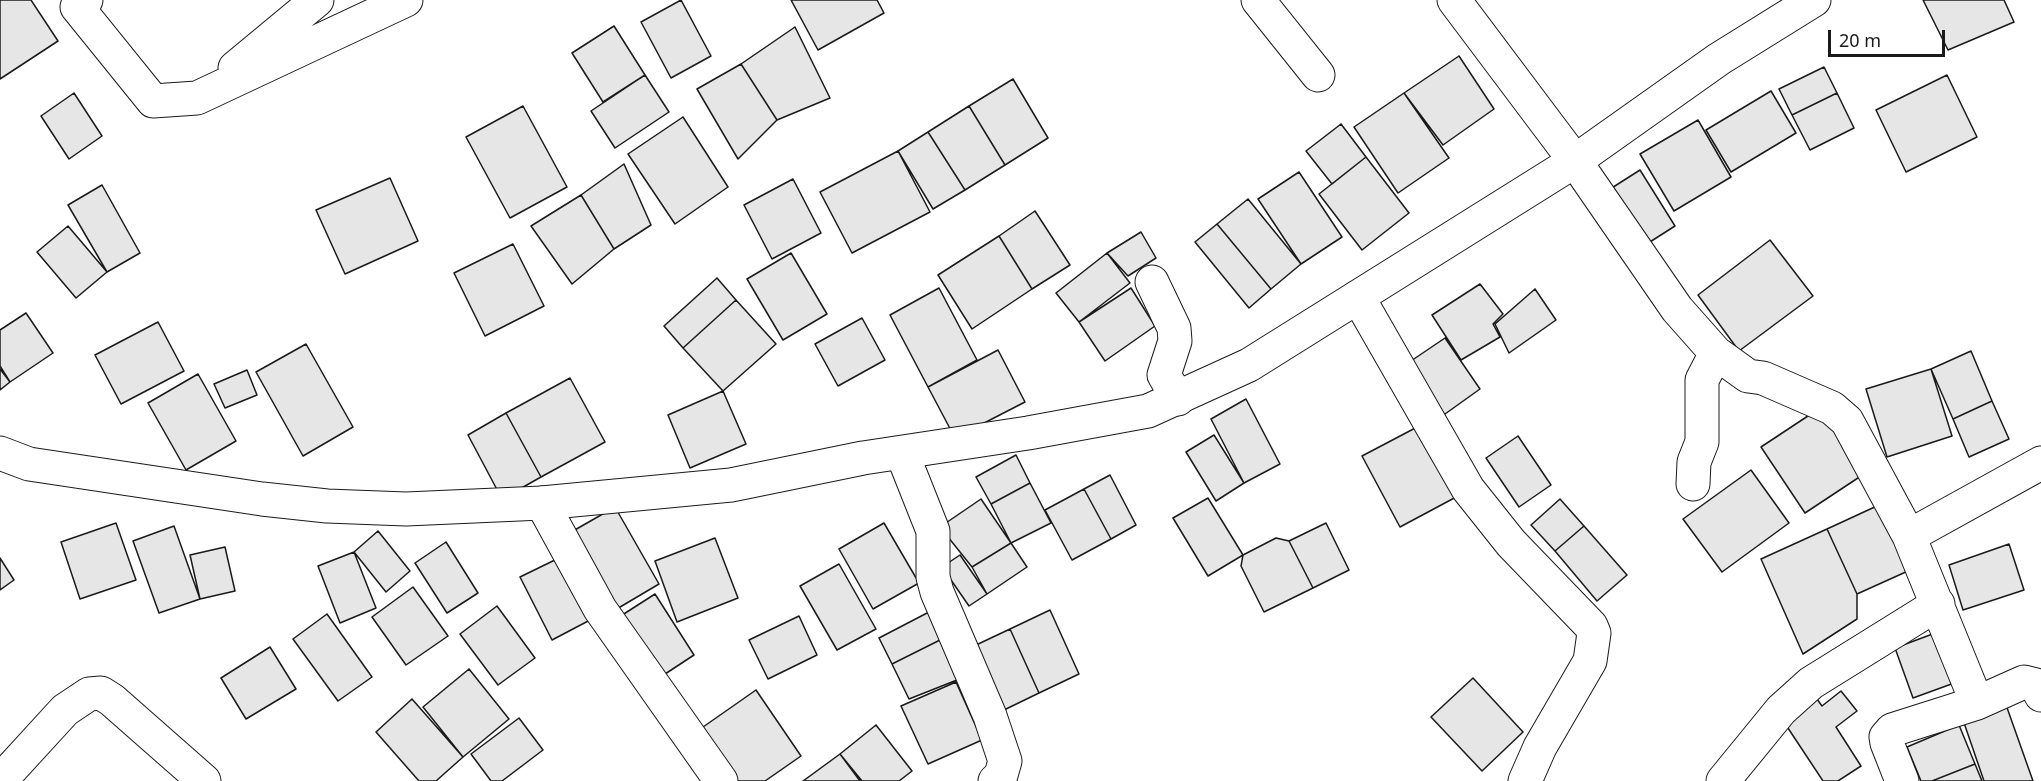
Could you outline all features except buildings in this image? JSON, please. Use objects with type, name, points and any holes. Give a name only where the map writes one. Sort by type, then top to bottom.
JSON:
[{"type":"street","points":[[86,0],[77,7],[153,101],[197,98],[406,0]]},
{"type":"street","points":[[197,98],[317,0]]},
{"type":"street","points":[[1258,0],[1318,75]]},
{"type":"street","points":[[1454,0],[1575,161],[1677,309],[1716,353],[1748,376],[1763,378],[1832,408],[1847,421],[1909,536],[1977,703]]},
{"type":"street","points":[[0,453],[29,464],[327,506],[406,509],[542,503],[731,485],[1148,411],[1249,365],[1575,161],[1719,59],[1814,0]]},
{"type":"street","points":[[1152,282],[1174,328],[1175,341],[1164,375],[1178,399]]},
{"type":"street","points":[[1358,297],[1468,489],[1511,543],[1591,626],[1594,633],[1590,661],[1540,747],[1525,781]]},
{"type":"street","points":[[1693,484],[1694,462],[1702,442],[1701,381],[1716,353]]},
{"type":"street","points":[[902,453],[933,531],[933,577],[937,592],[990,716],[1005,761],[1001,776],[995,781]]},
{"type":"street","points":[[1909,536],[2041,463]]},
{"type":"street","points":[[542,503],[600,609],[721,781]]},
{"type":"street","points":[[1723,781],[1781,710],[1811,683],[1938,604]]},
{"type":"street","points":[[1902,781],[1887,743],[1886,737],[1892,730],[1977,703],[2024,682],[2036,685],[2041,695]]},
{"type":"street","points":[[0,781],[65,710],[89,694],[100,693],[112,700],[204,781]]}]
